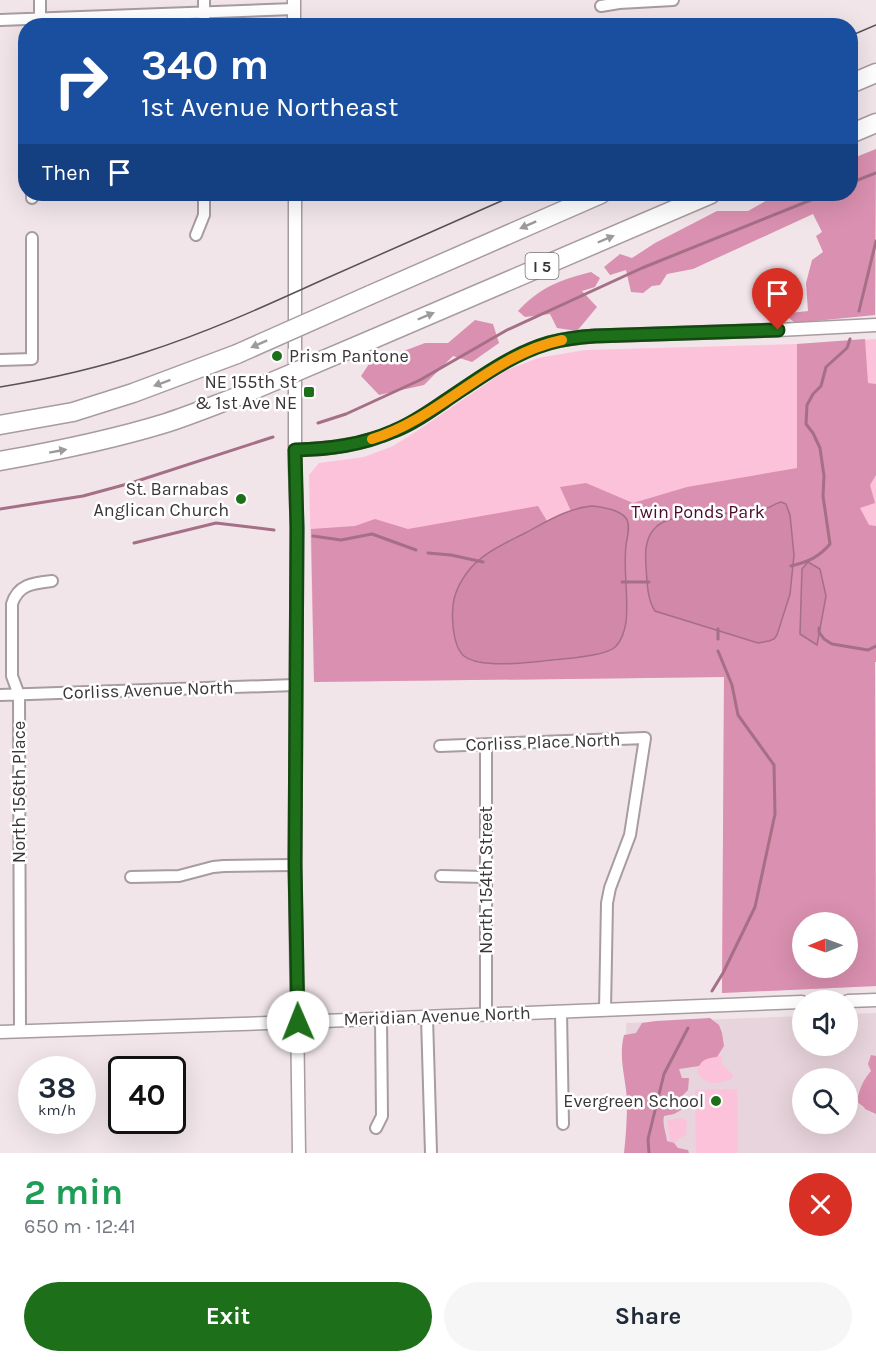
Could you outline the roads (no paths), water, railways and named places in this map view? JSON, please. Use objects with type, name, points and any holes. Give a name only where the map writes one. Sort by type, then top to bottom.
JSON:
[{"type":"highway","points":[[858,81],[876,73]]},
{"type":"highway","points":[[858,131],[876,123]]},
{"type":"highway","name":"I 5","points":[[0,425],[74,412],[133,393],[237,354],[585,201]]},
{"type":"highway","name":"I 5","points":[[0,461],[66,449],[168,423],[239,396],[695,201]]},
{"type":"street","points":[[38,18],[40,0]]},
{"type":"street","points":[[204,0],[204,18]]},
{"type":"street","points":[[601,6],[673,0]]},
{"type":"street","points":[[104,18],[294,5]]},
{"type":"street","points":[[0,20],[18,21]]},
{"type":"street","points":[[196,235],[204,215],[204,201]]},
{"type":"street","points":[[296,201],[295,865],[299,1153]]},
{"type":"street","points":[[0,360],[32,359],[32,238]]},
{"type":"street","points":[[295,450],[339,448],[396,431],[519,354],[552,342],[595,336],[876,325]]},
{"type":"street","name":"North 156th Place","points":[[20,1031],[18,694],[12,676],[12,604],[14,597],[26,585],[52,581]]},
{"type":"street","name":"Corliss Avenue North","points":[[0,695],[295,685]]},
{"type":"street","name":"Corliss Place North","points":[[440,746],[645,738],[630,835],[608,895],[605,1010]]},
{"type":"street","name":"North 154th Street","points":[[486,745],[486,1015]]},
{"type":"street","points":[[131,877],[179,876],[224,866],[295,865]]},
{"type":"street","points":[[441,876],[486,877]]},
{"type":"street","points":[[858,1001],[876,1000]]},
{"type":"street","name":"Meridian Avenue North","points":[[0,1032],[792,1002]]},
{"type":"street","points":[[561,1012],[563,1124]]},
{"type":"street","points":[[427,1017],[431,1153]]},
{"type":"street","points":[[376,1128],[382,1116],[381,1019]]},
{"type":"waterway","points":[[858,180],[876,173]]},
{"type":"waterway","points":[[318,423],[346,414],[420,380],[507,330],[642,268],[809,201]]},
{"type":"waterway","points":[[859,311],[876,241]]},
{"type":"waterway","points":[[791,566],[813,558],[830,544],[823,496],[824,476],[820,448],[806,424],[807,405],[821,386],[826,367],[847,348],[850,339]]},
{"type":"waterway","points":[[0,509],[83,496],[131,483],[273,437]]},
{"type":"waterway","points":[[134,543],[216,523],[274,530]]},
{"type":"waterway","points":[[313,536],[341,540],[372,534],[416,550]]},
{"type":"waterway","points":[[428,553],[483,562]]},
{"type":"waterway","points":[[622,582],[649,582]]},
{"type":"waterway","points":[[819,628],[824,639],[832,644],[868,650],[876,646]]},
{"type":"waterway","points":[[718,629],[718,639]]},
{"type":"waterway","points":[[712,991],[755,907],[775,814],[774,765],[738,715],[732,685],[718,651]]},
{"type":"waterway","points":[[649,1153],[648,1139],[664,1074],[688,1028]]},
{"type":"tram line","points":[[858,33],[876,25]]},
{"type":"tram line","points":[[0,387],[92,368],[190,337],[501,201]]},
{"type":"place","name":"Prism Pantone","points":[[277,356]]},
{"type":"place","name":"NE 155th St & 1st Ave NE","points":[[309,392]]},
{"type":"place","name":"St. Barnabas Anglican Church","points":[[241,499]]},
{"type":"place","name":"Evergreen School","points":[[716,1101]]},
{"type":"park label","name":"Twin Ponds Park","points":[[698,512]]}]
